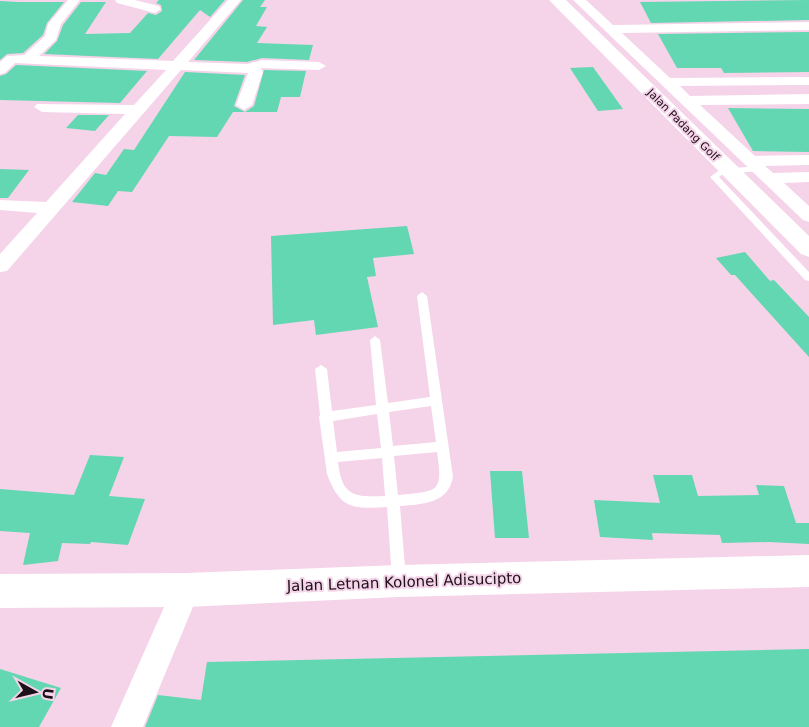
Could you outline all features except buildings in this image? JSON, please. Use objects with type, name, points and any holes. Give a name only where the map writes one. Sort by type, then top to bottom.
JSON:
[{"type":"street","points":[[28,59],[52,37],[55,24],[74,0]]},
{"type":"street","points":[[121,0],[155,9]]},
{"type":"street","points":[[0,266],[48,208],[178,66],[234,0]]},
{"type":"street","name":"Jalan Padang Golf","points":[[557,0],[809,249]]},
{"type":"street","points":[[579,0],[809,216]]},
{"type":"street","points":[[609,28],[809,26]]},
{"type":"street","points":[[605,48],[628,46]]},
{"type":"street","points":[[0,70],[6,58],[251,68],[262,64],[319,66]]},
{"type":"street","points":[[244,105],[256,72],[251,68]]},
{"type":"street","points":[[667,82],[809,81]]},
{"type":"street","points":[[686,101],[809,99]]},
{"type":"street","points":[[42,107],[138,110]]},
{"type":"street","points":[[759,169],[809,160]]},
{"type":"street","points":[[759,169],[809,177]]},
{"type":"street","points":[[0,205],[48,208]]},
{"type":"street","name":"Jalan Letnan Kolonel Adisucipto","points":[[0,591],[186,590],[399,581],[809,571]]},
{"type":"street","points":[[127,727],[186,590]]},
{"type":"lane","points":[[759,169],[717,173],[714,177],[809,278]]},
{"type":"lane","points":[[321,369],[333,474],[338,489],[344,496],[363,502],[392,500],[437,493],[443,488],[447,476],[422,296]]},
{"type":"lane","points":[[375,340],[399,581]]},
{"type":"lane","points":[[325,417],[436,402]]},
{"type":"lane","points":[[331,458],[443,446]]}]
